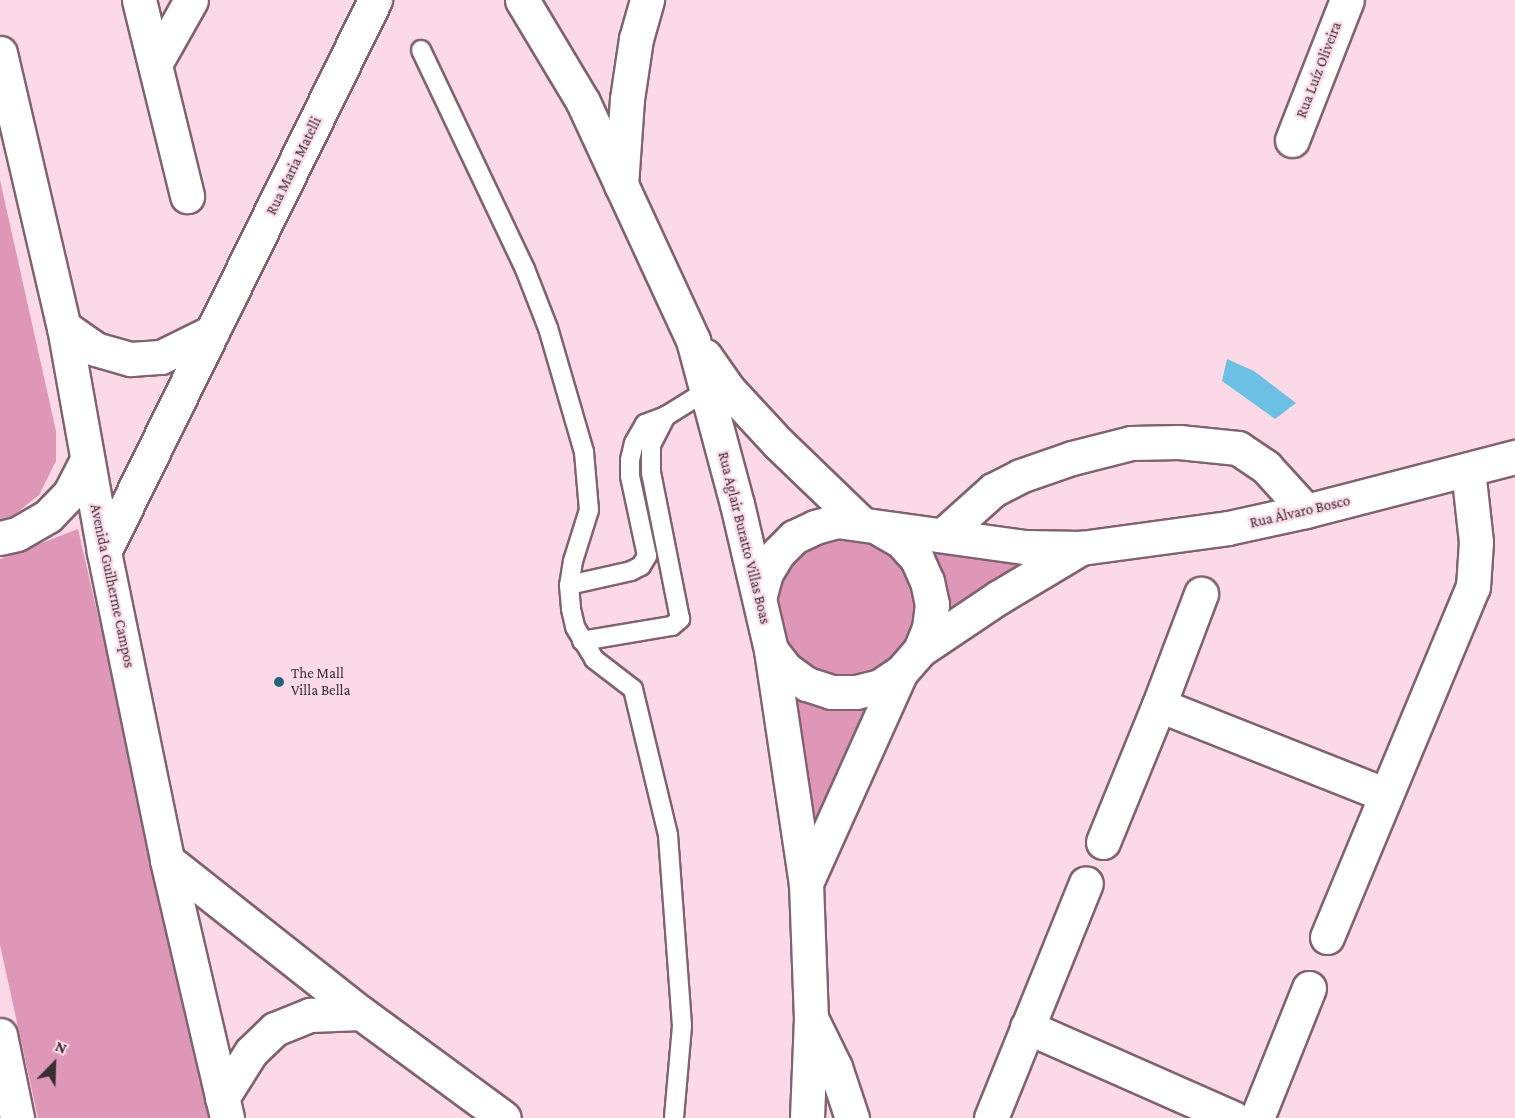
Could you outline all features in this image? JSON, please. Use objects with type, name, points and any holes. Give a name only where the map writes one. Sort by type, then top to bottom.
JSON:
[{"type":"main road","points":[[139,0],[187,196]]},
{"type":"main road","points":[[155,64],[191,0]]},
{"type":"main road","name":"Rua Maria Matelli","points":[[104,552],[375,0]]},
{"type":"main road","name":"Rua Aglair Buratto Villas Boas","points":[[522,0],[583,102],[693,340],[760,595],[771,650],[806,882],[811,1018],[807,1118]]},
{"type":"main road","points":[[621,185],[627,99],[636,39],[647,0]]},
{"type":"main road","name":"Rua Luíz Oliveira","points":[[1292,140],[1347,0]]},
{"type":"main road","name":"Avenida Guilherme Campos","points":[[0,53],[64,327],[104,552],[167,860],[225,1108]]},
{"type":"main road","points":[[64,327],[94,349],[131,359],[161,357],[212,332]]},
{"type":"main road","points":[[693,340],[727,388],[778,443],[870,525],[901,541],[912,553],[927,581],[932,604],[929,628],[911,661],[806,882]]},
{"type":"main road","points":[[943,535],[993,490],[1020,476],[1072,458],[1131,443],[1179,442],[1238,448],[1266,467],[1306,511]]},
{"type":"main road","name":"Rua Álvaro Bosco","points":[[760,595],[766,573],[778,553],[794,537],[815,527],[837,521],[1025,547],[1081,548],[1228,528],[1306,511],[1515,458]]},
{"type":"main road","points":[[8,536],[48,516],[70,493],[87,459]]},
{"type":"main road","points":[[1328,937],[1473,587],[1476,542],[1468,469]]},
{"type":"main road","points":[[8,536],[97,512],[131,499]]},
{"type":"main road","name":"Rua Álvaro Bosco","points":[[771,650],[786,669],[807,684],[831,692],[856,692],[880,686],[999,597],[1081,548]]},
{"type":"main road","points":[[1103,842],[1201,594]]},
{"type":"main road","points":[[1159,705],[1386,795]]},
{"type":"main road","points":[[167,860],[361,1012],[504,1118]]},
{"type":"main road","points":[[991,1118],[1086,883]]},
{"type":"main road","points":[[1257,1118],[1309,988]]},
{"type":"main road","points":[[225,1108],[251,1052],[275,1029],[310,1015],[361,1012]]},
{"type":"main road","points":[[811,1018],[835,1067],[852,1118]]},
{"type":"main road","points":[[1028,1028],[1233,1118]]},
{"type":"main road","points":[[0,1035],[17,1118]]},
{"type":"lane","points":[[421,50],[525,269],[548,328],[584,452],[589,510],[574,554],[569,585],[573,618],[582,641],[594,659],[633,689],[668,835],[682,1026],[674,1118]]},
{"type":"lane","points":[[569,585],[631,571],[641,566],[647,556],[630,476],[630,460],[640,430],[645,424],[666,416],[706,391]]},
{"type":"lane","points":[[582,641],[672,626],[681,619],[651,473],[651,445],[666,416]]},
{"type":"lane","points":[[630,476],[651,473]]},
{"type":"shaded area","points":[[0,180],[56,431],[56,461],[39,495],[9,519],[0,522]]},
{"type":"shaded area","points":[[78,529],[213,1118],[38,1118],[0,945],[0,559]]},
{"type":"shaded area","points":[[842,532],[891,546],[919,588],[915,638],[880,675],[832,682],[790,658],[772,590],[797,549]]},
{"type":"shaded area","points":[[910,538],[1055,555],[934,631]]},
{"type":"shaded area","points":[[786,679],[885,691],[810,851]]},
{"type":"water","points":[[1227,359],[1254,371],[1296,403],[1275,419],[1222,381]]},
{"type":"place","name":"The Mall Villa Bella","points":[[279,682]]}]
